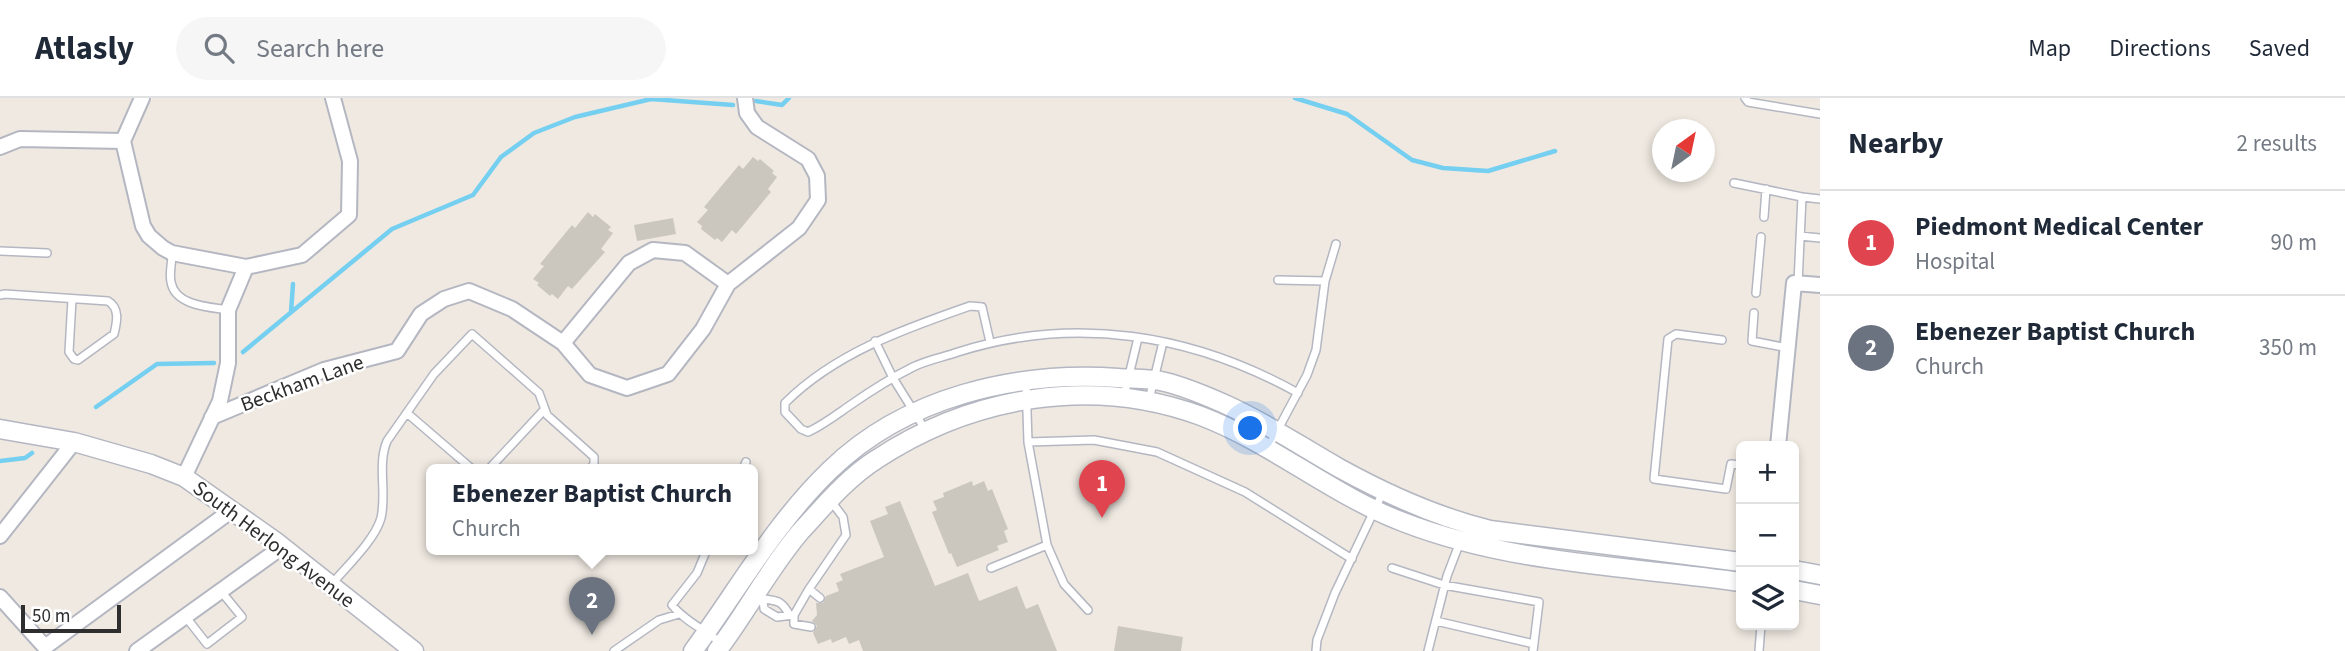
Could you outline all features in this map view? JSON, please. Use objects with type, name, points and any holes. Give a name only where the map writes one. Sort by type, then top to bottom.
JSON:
[{"type":"street","points":[[142,98],[123,141],[142,226],[156,242],[172,253],[246,267],[302,255],[349,215],[350,162],[333,98]]},
{"type":"street","name":"Beckham Lane","points":[[212,416],[324,370],[397,351],[421,314],[444,299],[469,291],[512,310],[563,343],[590,376],[627,388],[668,374],[703,329],[728,284],[799,228],[818,200],[817,176],[808,159],[757,127],[747,113],[745,98]]},
{"type":"street","points":[[0,147],[20,139],[123,141]]},
{"type":"street","points":[[563,343],[629,262],[653,250],[685,253],[728,284]]},
{"type":"street","points":[[184,477],[220,401],[227,376],[228,310],[246,267]]},
{"type":"street","points":[[1779,441],[1794,283],[1820,285]]},
{"type":"street","points":[[693,651],[774,536],[821,479],[864,443],[913,413],[984,387],[1067,377],[1126,387],[1149,401],[1203,417],[1268,449],[1375,510],[1460,542],[1511,554],[1736,581]]},
{"type":"street","points":[[720,648],[759,597],[799,534],[849,481],[876,459],[945,422],[1010,401],[1126,387],[1153,380],[1163,381],[1228,406],[1276,430],[1384,492],[1431,513],[1490,530],[1736,561]]},
{"type":"street","name":"South Herlong Avenue","points":[[0,429],[74,442],[184,477],[282,547],[414,651]]},
{"type":"street","points":[[0,536],[74,442]]},
{"type":"street","points":[[0,597],[45,647],[232,510]]},
{"type":"street","points":[[1602,566],[1604,546]]},
{"type":"street","points":[[137,651],[282,547]]},
{"type":"street","points":[[1799,571],[1820,575]]},
{"type":"street","points":[[1799,591],[1820,595]]},
{"type":"lane","points":[[1745,98],[1748,102],[1820,114]]},
{"type":"lane","points":[[1734,183],[1820,199]]},
{"type":"lane","points":[[1764,217],[1766,189]]},
{"type":"lane","points":[[1798,284],[1802,197]]},
{"type":"lane","points":[[1800,236],[1820,238]]},
{"type":"lane","points":[[1756,293],[1761,237]]},
{"type":"lane","points":[[1268,449],[1298,393],[1316,350],[1325,281],[1336,244]]},
{"type":"lane","points":[[0,251],[47,253]]},
{"type":"lane","points":[[172,253],[171,284],[176,293],[198,306],[228,310]]},
{"type":"lane","points":[[1278,280],[1325,281]]},
{"type":"lane","points":[[0,295],[72,299],[108,302],[116,307],[114,334],[78,360],[69,352],[72,299]]},
{"type":"lane","points":[[990,342],[982,306],[976,305],[875,341],[796,392],[785,403],[785,412],[800,429],[808,432],[915,366],[990,342],[1039,334],[1088,333],[1190,347],[1229,359],[1298,393]]},
{"type":"lane","points":[[1754,313],[1752,341],[1788,348]]},
{"type":"lane","points":[[331,585],[373,534],[380,521],[383,504],[383,451],[434,374],[472,334],[539,393],[544,410],[594,457],[594,464]]},
{"type":"lane","points":[[1722,340],[1676,334],[1668,339],[1654,479],[1726,489],[1731,464],[1736,464]]},
{"type":"lane","points":[[1126,387],[1138,338]]},
{"type":"lane","points":[[875,341],[893,378],[926,431]]},
{"type":"lane","points":[[1149,401],[1163,342]]},
{"type":"lane","points":[[1027,380],[1028,442],[1047,545],[1065,584],[1088,610]]},
{"type":"lane","points":[[494,464],[544,410]]},
{"type":"lane","points":[[407,413],[466,464]]},
{"type":"lane","points":[[1028,442],[1094,440],[1157,453],[1245,492],[1352,559]]},
{"type":"lane","points":[[1316,651],[1317,640],[1335,593],[1384,492]]},
{"type":"lane","points":[[811,627],[794,624],[791,615],[784,604],[772,598],[759,597],[764,609],[777,617],[791,615],[846,535],[843,517],[831,500]]},
{"type":"lane","points":[[1429,651],[1444,585],[1460,542]]},
{"type":"lane","points":[[991,568],[1047,545]]},
{"type":"lane","points":[[705,555],[697,573],[673,604],[679,614],[708,632],[720,648]]},
{"type":"lane","points":[[1392,568],[1444,585],[1539,602],[1534,648],[1436,621]]},
{"type":"lane","points":[[809,589],[820,598]]},
{"type":"lane","points":[[185,615],[206,644],[242,617],[220,590]]},
{"type":"lane","points":[[614,651],[659,620],[679,614]]},
{"type":"lane","points":[[1759,651],[1761,630]]},
{"type":"building","points":[[753,157],[758,161],[760,159],[774,171],[772,173],[777,177],[768,189],[771,192],[736,234],[732,230],[722,242],[717,238],[715,240],[701,229],[702,226],[697,222],[708,210],[704,207],[739,165],[743,169]]},
{"type":"building","points":[[588,212],[593,217],[595,214],[611,227],[608,230],[613,233],[601,249],[605,252],[572,289],[568,286],[558,299],[552,294],[550,296],[533,279],[544,266],[540,264],[572,225],[575,228]]},
{"type":"building","points":[[673,218],[676,234],[637,241],[634,225]]},
{"type":"building","points":[[972,481],[973,486],[984,481],[988,491],[992,489],[1008,529],[1004,531],[1008,542],[997,546],[999,550],[957,567],[932,512],[937,510],[933,501],[944,497],[943,493]]},
{"type":"building","points":[[900,501],[935,586],[968,573],[979,601],[1017,586],[1026,609],[1038,604],[1057,651],[863,651],[859,640],[849,644],[846,637],[832,643],[831,639],[818,644],[813,633],[817,626],[812,621],[817,615],[816,603],[823,603],[826,596],[839,591],[836,583],[843,580],[840,574],[884,557],[870,521],[888,514],[885,507]]},
{"type":"building","points":[[1118,626],[1183,637],[1181,651],[1114,651]]},
{"type":"waterway","points":[[756,101],[782,105],[789,98]]},
{"type":"waterway","points":[[1295,98],[1347,114],[1412,160],[1443,168],[1488,171],[1555,151]]},
{"type":"waterway","points":[[243,352],[392,229],[473,195],[501,157],[534,133],[575,117],[651,99],[733,105]]},
{"type":"waterway","points":[[291,312],[293,284]]},
{"type":"waterway","points":[[96,407],[157,364],[214,363]]},
{"type":"waterway","points":[[0,461],[25,458],[32,453]]},
{"type":"place","name":"Piedmont Medical Center","points":[[1102,518]]},
{"type":"place","name":"Ebenezer Baptist Church","points":[[592,635]]}]
